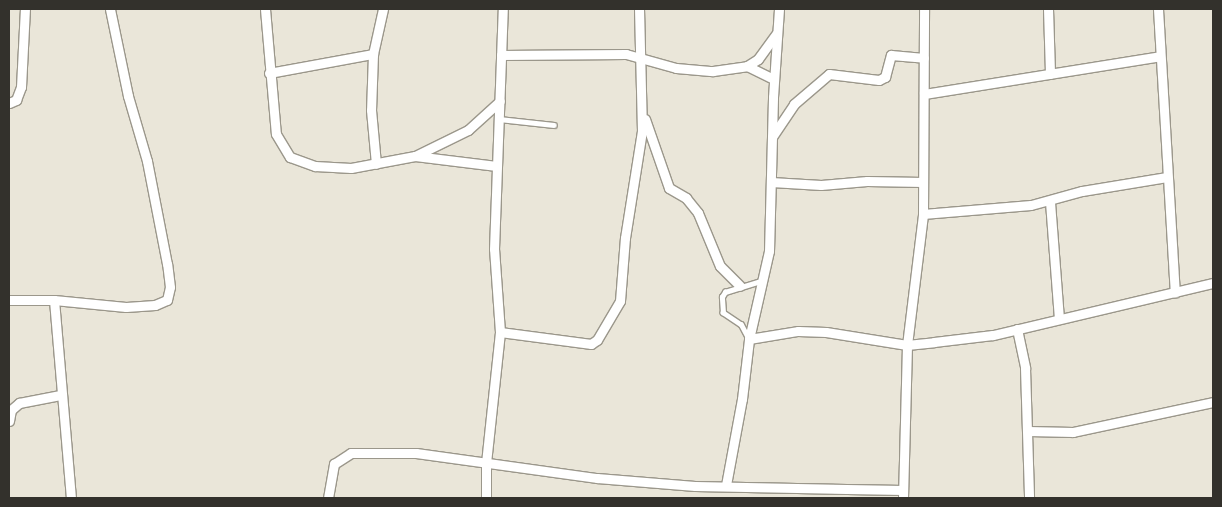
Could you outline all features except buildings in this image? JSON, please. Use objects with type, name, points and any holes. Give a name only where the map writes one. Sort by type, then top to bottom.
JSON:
[{"type":"street","points":[[9,103],[16,100],[21,87],[25,9]]},
{"type":"street","points":[[9,300],[54,300],[126,307],[155,305],[166,300],[170,287],[147,161],[128,96],[110,9]]},
{"type":"street","points":[[265,9],[269,73],[276,134],[290,156],[315,166],[351,168],[415,156],[468,130],[500,100]]},
{"type":"street","points":[[376,164],[371,110],[374,54],[383,9]]},
{"type":"street","points":[[486,498],[486,464],[500,332],[494,248],[503,9]]},
{"type":"street","points":[[500,332],[581,344],[597,340],[613,316],[622,289],[625,238],[643,114],[639,9]]},
{"type":"street","points":[[726,485],[742,400],[748,339],[764,280],[769,251],[774,79],[779,9]]},
{"type":"street","points":[[328,498],[334,464],[350,453],[416,453],[597,478],[726,485],[736,488],[903,494],[907,345],[923,214],[924,9]]},
{"type":"street","points":[[1048,9],[1050,74]]},
{"type":"street","points":[[1158,9],[1175,292]]},
{"type":"street","points":[[501,55],[640,57],[676,68],[713,71],[748,66],[758,59],[778,31]]},
{"type":"street","points":[[269,73],[374,54]]},
{"type":"street","points":[[772,138],[794,104],[829,74],[879,80],[885,77],[891,55],[924,58]]},
{"type":"street","points":[[924,94],[1160,56]]},
{"type":"street","points":[[748,66],[774,79]]},
{"type":"street","points":[[643,114],[670,188],[686,198],[698,213],[720,266],[740,286]]},
{"type":"street","points":[[415,156],[496,166]]},
{"type":"street","points":[[923,214],[1050,202],[1082,191],[1167,177]]},
{"type":"street","points":[[771,182],[820,185],[866,180],[923,182]]},
{"type":"street","points":[[1050,202],[1059,319]]},
{"type":"street","points":[[748,339],[798,331],[826,332],[861,340],[907,345],[1017,329],[1213,283]]},
{"type":"street","points":[[54,300],[60,395],[71,498]]},
{"type":"street","points":[[1017,329],[1025,368],[1028,432],[1028,498]]},
{"type":"street","points":[[9,421],[11,410],[19,403],[60,395]]},
{"type":"street","points":[[1028,432],[1072,432],[1213,402]]},
{"type":"street","points":[[736,488],[739,498]]},
{"type":"lane","points":[[499,119],[554,125]]},
{"type":"lane","points":[[748,339],[741,325],[723,313],[721,305],[725,292],[764,280]]}]
